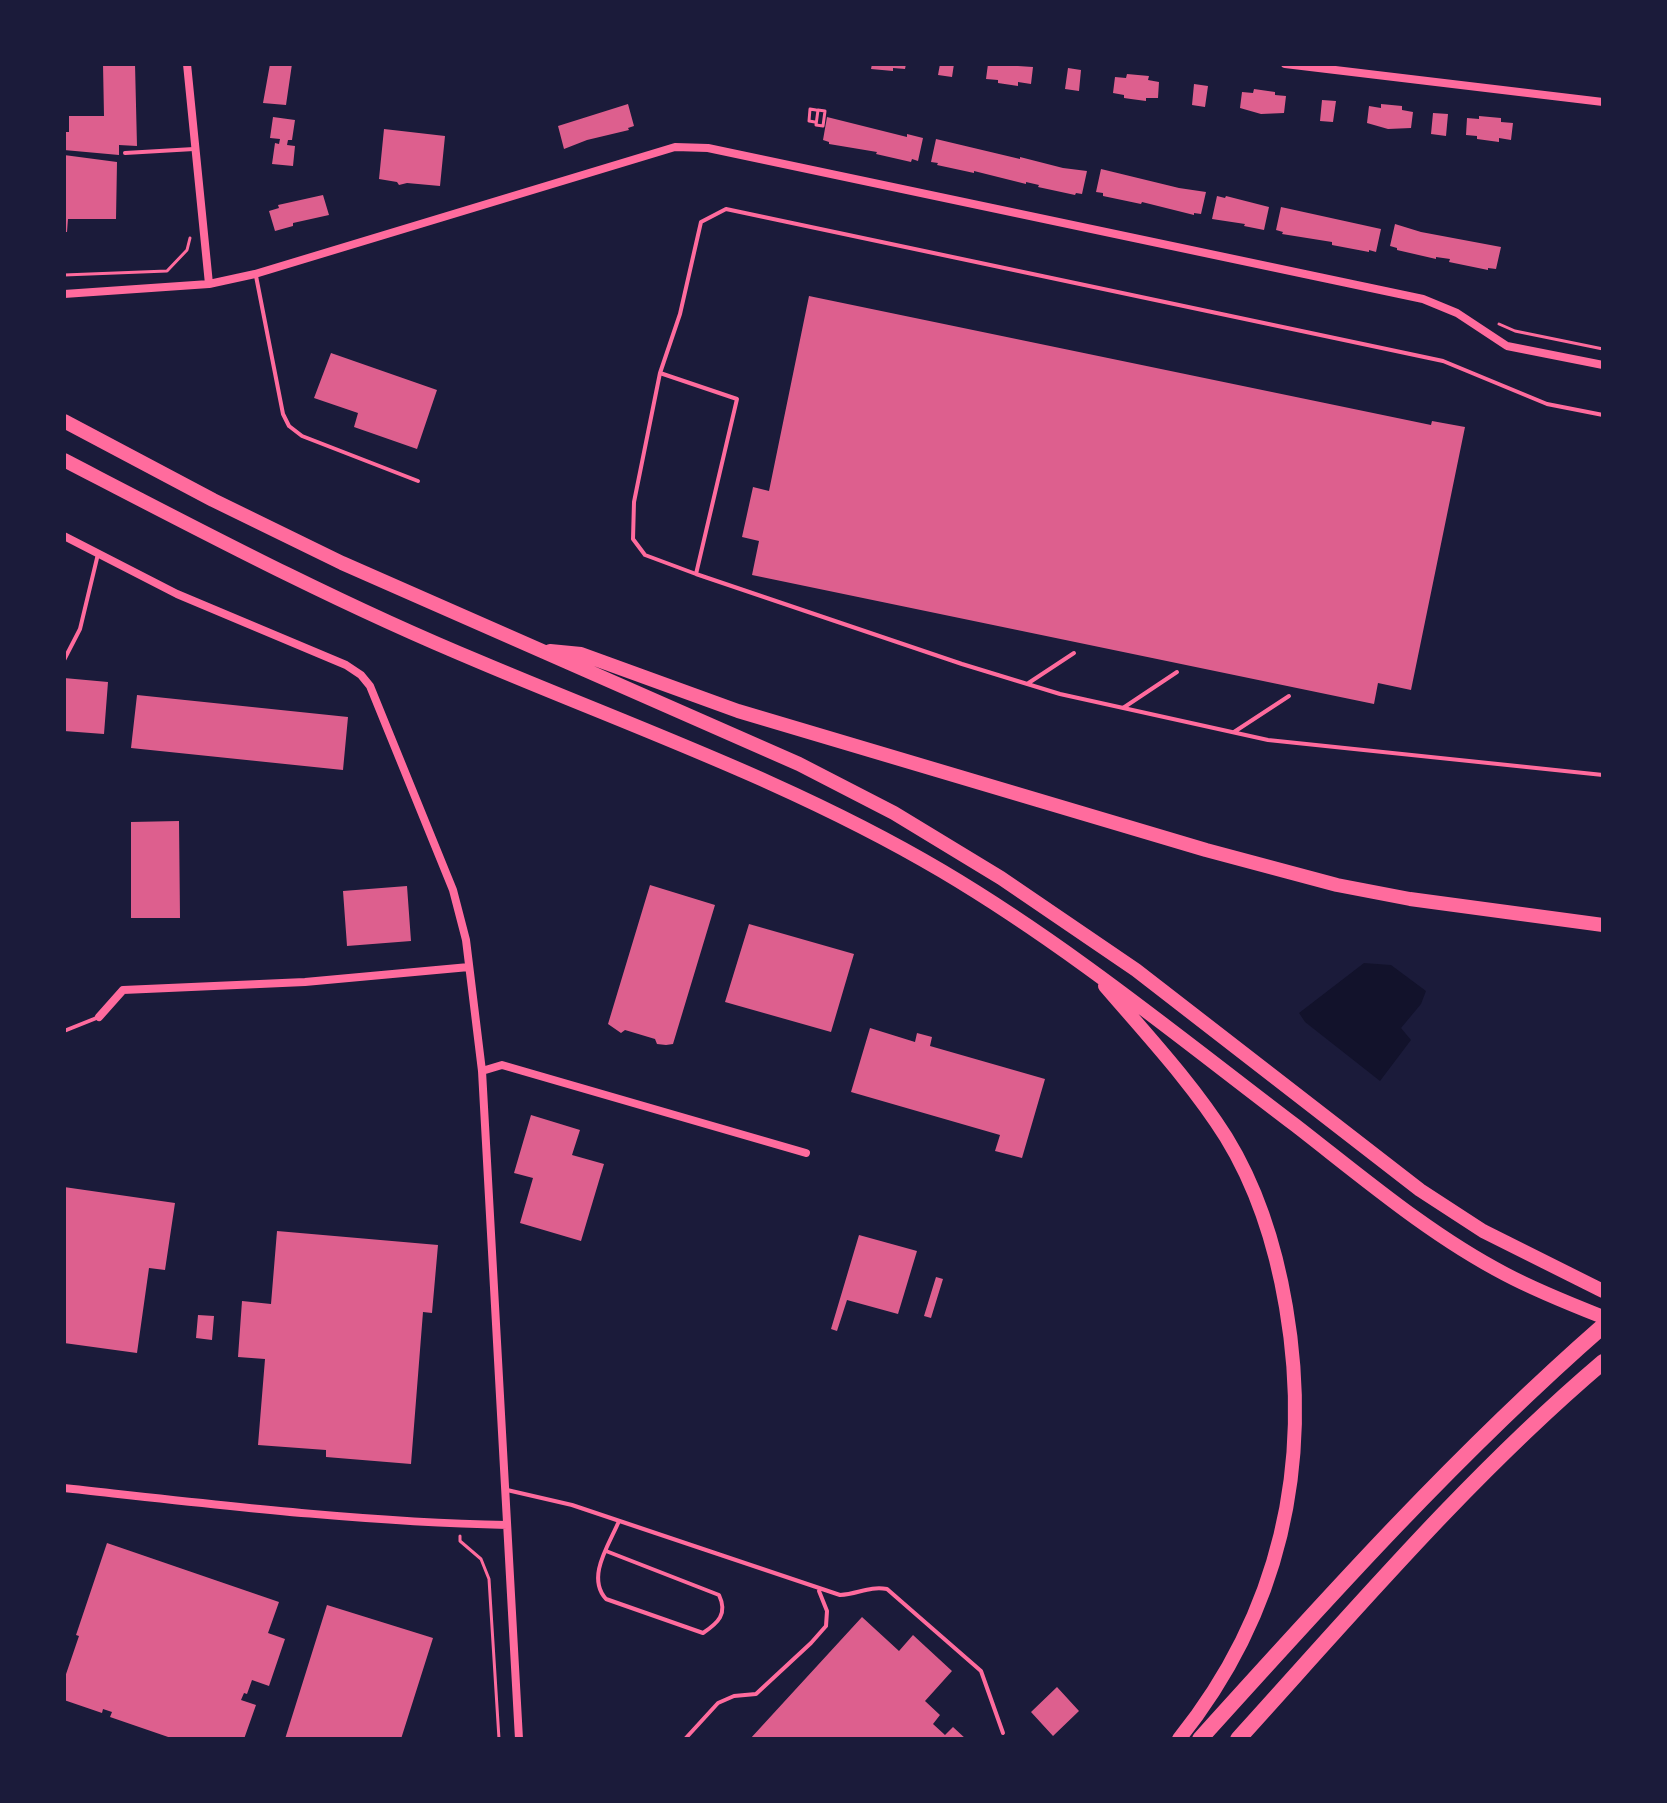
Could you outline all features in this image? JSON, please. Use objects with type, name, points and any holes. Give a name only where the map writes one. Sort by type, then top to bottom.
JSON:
[{"type":"highway","points":[[64,421],[201,494],[342,563],[799,764],[907,821],[1001,878],[1112,952],[1420,1190],[1483,1231],[1603,1291]]},
{"type":"highway","points":[[64,460],[327,593],[478,662],[775,784],[871,831],[977,892],[1087,965],[1386,1196],[1444,1236],[1502,1272],[1603,1317]]},
{"type":"highway","points":[[534,649],[581,654],[673,689],[867,751],[1139,832],[1337,885],[1478,909],[1603,925]]},
{"type":"highway","points":[[1087,965],[1201,1101],[1227,1140],[1273,1242],[1292,1343],[1296,1415],[1292,1484],[1276,1556],[1237,1653],[1179,1739]]},
{"type":"highway","points":[[1200,1739],[1479,1440],[1603,1326]]},
{"type":"highway","points":[[1238,1739],[1439,1520],[1598,1366]]},
{"type":"street","points":[[187,64],[209,284]]},
{"type":"street","points":[[1285,64],[1603,102]]},
{"type":"street","points":[[64,294],[209,284],[255,274],[675,147],[708,148],[1423,299],[1457,313],[1507,346],[1603,365]]},
{"type":"street","points":[[64,536],[190,600],[346,665],[361,675],[370,686],[453,890],[466,940],[482,1071],[519,1739]]},
{"type":"street","points":[[99,1017],[123,990],[305,982],[469,967]]},
{"type":"street","points":[[482,1071],[502,1065],[806,1153]]},
{"type":"street","points":[[64,1488],[187,1502],[507,1525]]},
{"type":"lane","points":[[125,153],[196,149]]},
{"type":"lane","points":[[1603,415],[1547,404],[1443,361],[726,209],[701,222],[680,314],[660,373],[634,502],[633,539],[645,555],[696,574],[1027,684],[1123,708],[1284,741],[1603,775]]},
{"type":"lane","points":[[255,274],[283,414],[289,426],[302,436],[418,481]]},
{"type":"lane","points":[[660,373],[737,399],[696,574]]},
{"type":"lane","points":[[64,660],[80,629],[98,554]]},
{"type":"lane","points":[[1027,684],[1074,653]]},
{"type":"lane","points":[[1123,708],[1177,672]]},
{"type":"lane","points":[[1234,732],[1289,696]]},
{"type":"lane","points":[[64,1031],[99,1017]]},
{"type":"lane","points":[[505,1490],[572,1505],[840,1595],[855,1594],[873,1586],[887,1589],[981,1671],[1003,1733]]},
{"type":"lane","points":[[606,1551],[719,1595],[723,1614],[716,1625],[703,1633],[606,1599],[598,1590],[596,1576],[606,1551],[619,1521]]},
{"type":"lane","points":[[685,1739],[718,1703],[734,1696],[756,1694],[811,1643],[826,1626],[827,1611],[818,1589]]},
{"type":"path","points":[[815,122],[809,121],[810,109],[817,110]]},
{"type":"path","points":[[64,275],[167,271],[187,250],[193,227],[203,216]]},
{"type":"path","points":[[1495,322],[1515,331],[1603,349]]},
{"type":"path","points":[[461,1524],[460,1541],[481,1559],[489,1579],[499,1739]]},
{"type":"shaded area","points":[[1364,963],[1391,965],[1426,991],[1421,1004],[1401,1028],[1411,1040],[1380,1081],[1305,1022],[1299,1013]]},
{"type":"building","points":[[103,64],[135,64],[137,146],[119,145],[119,155],[64,150],[64,132],[69,132],[69,116],[104,116]]},
{"type":"building","points":[[270,64],[292,64],[286,105],[263,103]]},
{"type":"building","points":[[872,64],[906,64],[905,69],[893,68],[893,71],[871,69]]},
{"type":"building","points":[[940,64],[954,64],[952,77],[938,75]]},
{"type":"building","points":[[988,64],[1033,67],[1031,84],[1018,82],[1018,86],[986,79]]},
{"type":"building","points":[[1068,68],[1081,70],[1079,91],[1065,89]]},
{"type":"building","points":[[1127,74],[1149,76],[1148,80],[1159,82],[1158,98],[1146,98],[1146,101],[1113,93],[1115,77],[1126,78]]},
{"type":"building","points":[[1194,84],[1208,86],[1205,107],[1192,105]]},
{"type":"building","points":[[1254,89],[1286,96],[1284,113],[1261,114],[1240,108],[1242,92],[1253,93]]},
{"type":"building","points":[[1322,100],[1336,101],[1333,122],[1320,121]]},
{"type":"building","points":[[628,104],[634,126],[629,130],[564,149],[558,126]]},
{"type":"building","points":[[1381,104],[1402,106],[1402,110],[1413,112],[1411,128],[1388,129],[1367,123],[1369,106],[1381,108]]},
{"type":"building","points":[[1433,113],[1448,114],[1446,136],[1431,134]]},
{"type":"building","points":[[1479,116],[1501,118],[1501,122],[1513,123],[1511,140],[1499,138],[1499,142],[1466,135],[1467,118],[1479,119]]},
{"type":"building","points":[[273,117],[295,120],[292,140],[288,140],[287,145],[295,146],[293,166],[272,164],[275,143],[279,144],[280,139],[270,138]]},
{"type":"building","points":[[827,117],[907,137],[907,134],[923,138],[918,161],[829,144],[823,140]]},
{"type":"building","points":[[384,129],[445,136],[440,186],[399,185],[379,179]]},
{"type":"building","points":[[936,139],[1087,171],[1082,194],[937,165],[931,162]]},
{"type":"building","points":[[64,155],[117,162],[116,219],[68,219],[67,232],[64,232]]},
{"type":"building","points":[[1101,169],[1206,192],[1201,214],[1103,196],[1103,193],[1096,192]]},
{"type":"building","points":[[323,195],[329,215],[293,223],[293,226],[275,231],[269,211],[279,208],[278,205]]},
{"type":"building","points":[[1217,196],[1269,207],[1264,230],[1212,219]]},
{"type":"building","points":[[1281,207],[1381,229],[1376,252],[1282,234],[1276,230]]},
{"type":"building","points":[[1395,224],[1501,247],[1496,269],[1488,270],[1449,262],[1450,259],[1397,250],[1390,246]]},
{"type":"building","points":[[809,296],[1431,425],[1432,421],[1465,427],[1411,690],[1378,683],[1374,704],[752,575],[759,541],[742,537],[753,487],[769,491]]},
{"type":"building","points":[[331,353],[437,390],[417,449],[354,427],[358,413],[314,398]]},
{"type":"building","points":[[64,678],[108,682],[104,734],[64,731]]},
{"type":"building","points":[[137,695],[348,717],[343,770],[131,748]]},
{"type":"building","points":[[179,821],[180,918],[131,918],[131,822]]},
{"type":"building","points":[[650,885],[715,905],[673,1044],[666,1045],[625,1030],[621,1033],[608,1024]]},
{"type":"building","points":[[407,886],[411,941],[347,946],[343,891]]},
{"type":"building","points":[[749,924],[854,954],[831,1032],[725,1002]]},
{"type":"building","points":[[870,1028],[915,1042],[917,1033],[932,1037],[930,1046],[1045,1079],[1022,1158],[995,1151],[1000,1135],[851,1092]]},
{"type":"building","points":[[531,1115],[580,1130],[572,1155],[604,1164],[581,1241],[520,1223],[533,1178],[514,1173]]},
{"type":"building","points":[[64,1187],[175,1203],[165,1270],[149,1268],[137,1353],[64,1343]]},
{"type":"building","points":[[277,1231],[438,1245],[432,1313],[423,1312],[411,1464],[326,1457],[326,1450],[258,1445],[265,1359],[238,1357],[242,1301],[271,1304]]},
{"type":"building","points":[[859,1235],[917,1251],[898,1314],[847,1300],[837,1331],[831,1329]]},
{"type":"building","points":[[936,1277],[943,1279],[931,1318],[924,1316]]},
{"type":"building","points":[[198,1315],[214,1316],[212,1340],[196,1338]]},
{"type":"building","points":[[107,1543],[279,1602],[268,1633],[285,1639],[269,1686],[252,1680],[241,1700],[256,1705],[244,1739],[174,1739],[110,1717],[112,1712],[103,1709],[102,1713],[64,1700],[64,1680],[79,1636],[76,1635]]},
{"type":"building","points":[[327,1605],[433,1638],[401,1739],[285,1739]]},
{"type":"building","points":[[862,1617],[899,1651],[913,1635],[952,1671],[925,1701],[940,1715],[933,1724],[945,1735],[953,1727],[966,1739],[750,1739]]},
{"type":"building","points":[[1057,1687],[1079,1711],[1053,1736],[1031,1712]]}]
